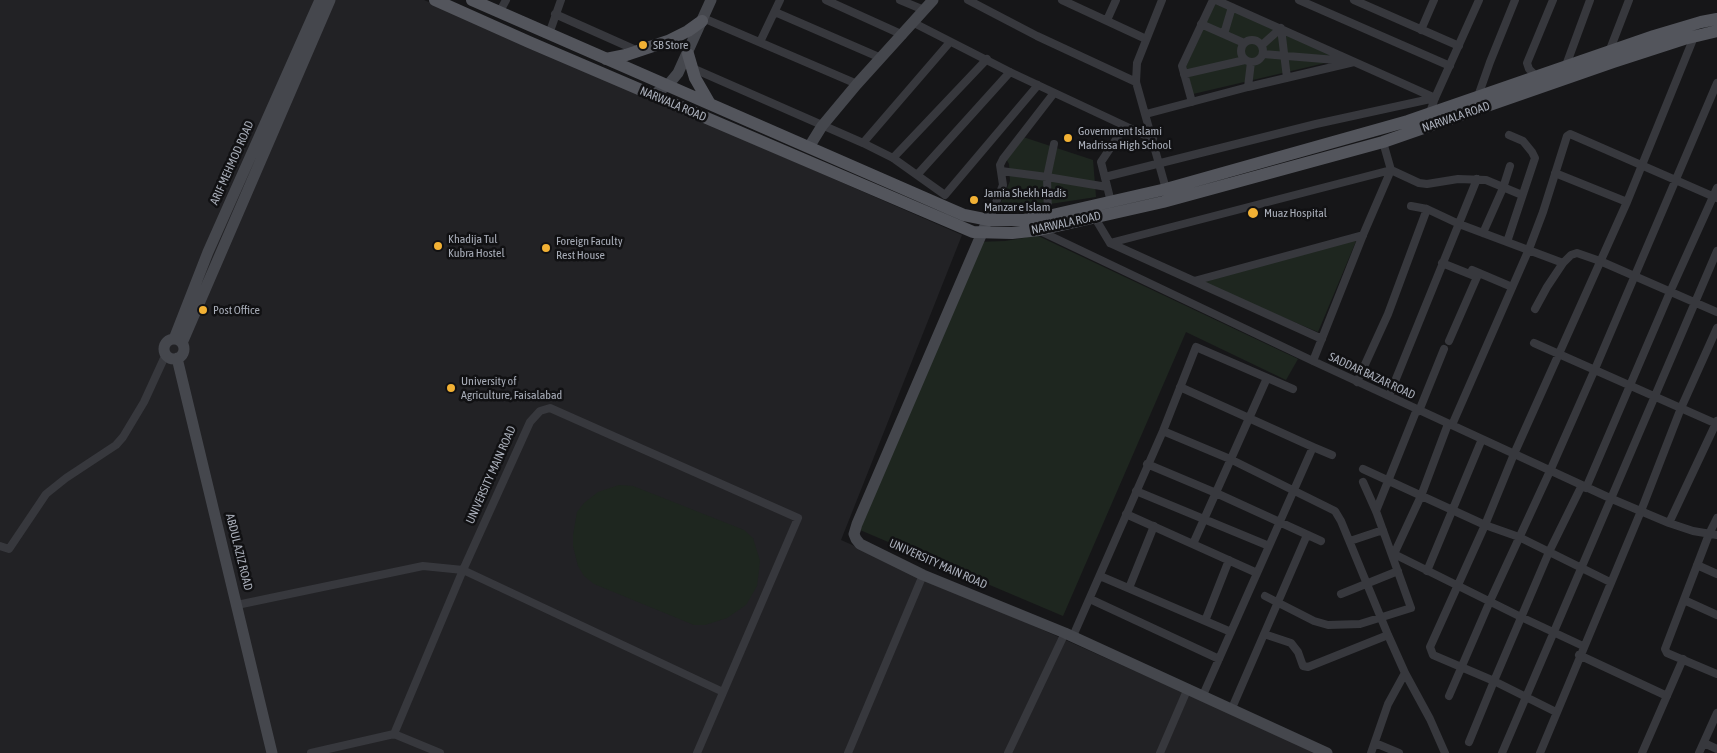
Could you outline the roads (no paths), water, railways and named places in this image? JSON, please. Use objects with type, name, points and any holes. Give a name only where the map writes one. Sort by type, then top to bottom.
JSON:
[{"type":"main road","name":"NARWALA ROAD","points":[[435,0],[973,232],[1012,233],[1039,230],[1163,202],[1383,142],[1613,62],[1717,31]]},
{"type":"main road","name":"NARWALA ROAD","points":[[472,0],[503,6],[549,34],[964,215],[988,220],[1024,220],[1048,216],[1166,189],[1430,114],[1609,52],[1682,28],[1717,19]]},
{"type":"main road","points":[[606,59],[668,41],[688,31],[703,20]]},
{"type":"main road","points":[[687,62],[710,104]]},
{"type":"street","points":[[178,341],[230,231],[259,151],[305,45],[320,0]]},
{"type":"street","points":[[305,45],[330,0]]},
{"type":"street","points":[[549,34],[561,0]]},
{"type":"street","points":[[653,95],[668,85],[687,62],[711,0]]},
{"type":"street","points":[[760,42],[780,0]]},
{"type":"street","points":[[826,0],[903,35]]},
{"type":"street","points":[[900,0],[924,10]]},
{"type":"street","points":[[809,147],[822,126],[933,0]]},
{"type":"street","points":[[968,0],[1037,36],[1136,82]]},
{"type":"street","points":[[1062,0],[1146,39]]},
{"type":"street","points":[[1107,20],[1116,0]]},
{"type":"street","points":[[1162,0],[1137,63],[1136,82],[1166,189]]},
{"type":"street","points":[[1192,102],[1182,66],[1214,0],[1435,98]]},
{"type":"street","points":[[1299,0],[1450,66]]},
{"type":"street","points":[[1354,0],[1459,46]]},
{"type":"street","points":[[1421,30],[1434,0]]},
{"type":"street","points":[[1426,127],[1435,98],[1478,0]]},
{"type":"street","points":[[1477,98],[1515,0]]},
{"type":"street","points":[[1537,77],[1529,69],[1527,63],[1552,2],[1543,0]]},
{"type":"street","points":[[1565,68],[1590,0]]},
{"type":"street","points":[[1609,52],[1628,0]]},
{"type":"street","points":[[1224,34],[1232,7]]},
{"type":"street","points":[[775,12],[881,58]]},
{"type":"street","points":[[555,14],[638,51]]},
{"type":"street","points":[[703,20],[858,84]]},
{"type":"street","points":[[914,23],[1010,72],[1153,139]]},
{"type":"street","points":[[1201,24],[1244,43]]},
{"type":"street","points":[[1262,45],[1280,28]]},
{"type":"street","points":[[1280,28],[1287,78]]},
{"type":"street","points":[[1556,712],[1494,681],[1433,655],[1430,647],[1627,202],[1694,37]]},
{"type":"street","points":[[1184,74],[1248,61],[1258,61],[1263,54],[1262,45],[1255,40],[1246,41],[1240,48],[1242,57],[1248,61]]},
{"type":"street","points":[[863,143],[950,42]]},
{"type":"street","points":[[1263,54],[1354,62]]},
{"type":"street","points":[[893,158],[987,59]]},
{"type":"street","points":[[1248,61],[1248,87]]},
{"type":"street","points":[[687,62],[893,158],[945,195],[1038,85]]},
{"type":"street","points":[[1146,114],[1354,62]]},
{"type":"street","points":[[917,175],[1010,72]]},
{"type":"street","points":[[1449,696],[1518,537],[1550,471],[1595,369],[1717,83]]},
{"type":"street","points":[[988,220],[1003,186],[1000,165],[1003,158],[1054,93]]},
{"type":"street","points":[[1105,177],[1316,124],[1435,98]]},
{"type":"street","points":[[1112,202],[1101,162],[1125,126]]},
{"type":"street","points":[[1583,646],[1394,554],[1529,249],[1543,212],[1564,140],[1570,134],[1715,197]]},
{"type":"street","points":[[1507,242],[1535,158],[1523,142],[1509,135]]},
{"type":"street","points":[[1313,361],[1391,170],[1383,142]]},
{"type":"street","points":[[1048,216],[1047,176],[1054,144]]},
{"type":"street","name":"ARIF MEHMOD ROAD","points":[[178,341],[219,226],[259,151]]},
{"type":"street","points":[[1483,233],[1503,188],[1510,166]]},
{"type":"street","points":[[1110,243],[1391,170],[1419,183],[1477,179],[1492,182],[1522,195]]},
{"type":"street","points":[[1000,171],[1047,176],[1107,187]]},
{"type":"street","points":[[1555,173],[1627,202]]},
{"type":"street","points":[[1389,396],[1477,179]]},
{"type":"street","points":[[1469,742],[1549,552],[1584,486],[1670,292],[1715,197],[1717,188]]},
{"type":"street","points":[[1411,206],[1426,209],[1459,224],[1529,249],[1564,264]]},
{"type":"street","points":[[1357,382],[1388,314],[1426,209]]},
{"type":"street","points":[[1095,218],[1110,243],[1322,339]]},
{"type":"street","name":"UNIVERSITY MAIN ROAD","points":[[988,220],[854,534],[860,544],[923,575],[1070,634],[1327,753]]},
{"type":"street","name":"SADDAR BAZAR ROAD","points":[[1024,220],[1039,230],[1357,382],[1550,471],[1669,523],[1713,535]]},
{"type":"street","points":[[219,226],[230,231]]},
{"type":"street","points":[[1194,281],[1363,235]]},
{"type":"street","points":[[1502,753],[1717,251]]},
{"type":"street","points":[[1535,309],[1547,287],[1564,264],[1571,255],[1577,253],[1600,261],[1717,312]]},
{"type":"street","points":[[1452,262],[1512,287]]},
{"type":"street","points":[[1442,263],[1477,277],[1449,341]]},
{"type":"street","points":[[1540,753],[1579,655],[1641,511],[1681,408],[1717,328]]},
{"type":"street","points":[[0,546],[10,549],[46,494],[66,478],[116,445],[144,402],[166,354],[166,344],[178,341]]},
{"type":"street","points":[[166,354],[171,358],[177,358],[184,352],[178,341]]},
{"type":"street","points":[[1534,342],[1716,423],[1669,523]]},
{"type":"street","points":[[1008,753],[1070,634],[1090,600],[1147,464],[1163,431],[1196,347],[1293,390]]},
{"type":"street","points":[[1376,511],[1444,349]]},
{"type":"street","name":"ABDUL AZIZ ROAD","points":[[177,358],[272,753]]},
{"type":"street","points":[[1194,544],[1267,378]]},
{"type":"street","points":[[1180,387],[1332,456]]},
{"type":"street","name":"UNIVERSITY MAIN ROAD","points":[[394,734],[463,570],[530,422],[540,411],[550,408],[798,518],[723,692]]},
{"type":"street","points":[[1163,431],[1230,459],[1335,511],[1350,541],[1380,618],[1445,753]]},
{"type":"street","points":[[1426,571],[1482,439]]},
{"type":"street","points":[[1203,695],[1313,447]]},
{"type":"street","points":[[1147,464],[1321,541]]},
{"type":"street","points":[[1363,469],[1485,525],[1518,537],[1610,582]]},
{"type":"street","points":[[1265,596],[1314,622],[1328,625],[1360,624],[1411,608],[1376,511],[1363,482]]},
{"type":"street","points":[[1136,491],[1269,546]]},
{"type":"street","points":[[1126,514],[1257,573]]},
{"type":"street","points":[[1717,518],[1713,535],[1697,565],[1665,649],[1666,653],[1717,674]]},
{"type":"street","points":[[1129,588],[1154,526]]},
{"type":"street","points":[[1350,541],[1383,530]]},
{"type":"street","points":[[1232,708],[1308,535]]},
{"type":"street","points":[[1205,621],[1229,560]]},
{"type":"street","points":[[1697,565],[1717,574]]},
{"type":"street","points":[[237,605],[423,566],[463,570],[723,692],[696,753]]},
{"type":"street","points":[[1341,594],[1398,571]]},
{"type":"street","points":[[848,753],[923,575]]},
{"type":"street","points":[[1100,576],[1231,632]]},
{"type":"street","points":[[1090,600],[1219,659]]},
{"type":"street","points":[[1684,600],[1717,615]]},
{"type":"street","points":[[1264,634],[1291,643],[1298,652],[1303,666],[1308,667],[1388,635]]},
{"type":"street","points":[[1579,655],[1667,696]]},
{"type":"street","points":[[1642,753],[1682,659]]},
{"type":"street","points":[[1371,753],[1388,704],[1405,673]]},
{"type":"street","points":[[1160,753],[1188,688]]},
{"type":"street","points":[[1699,753],[1717,713]]},
{"type":"street","points":[[311,753],[394,734],[440,753]]},
{"type":"street","points":[[1375,743],[1399,753]]},
{"type":"street","points":[[1704,743],[1717,749]]},
{"type":"place","name":"SB Store","points":[[643,45]]},
{"type":"place","name":"Government Islami Madrissa High School","points":[[1068,138]]},
{"type":"place","name":"Jamia Shekh Hadis Manzar e Islam","points":[[974,200]]},
{"type":"place","name":"Muaz Hospital","points":[[1253,213]]},
{"type":"place","name":"Khadija Tul Kubra Hostel","points":[[438,246]]},
{"type":"place","name":"Foreign Faculty Rest House","points":[[546,248]]},
{"type":"place","name":"Post Office","points":[[203,310]]},
{"type":"place","name":"University of Agriculture, Faisalabad","points":[[451,388]]}]
